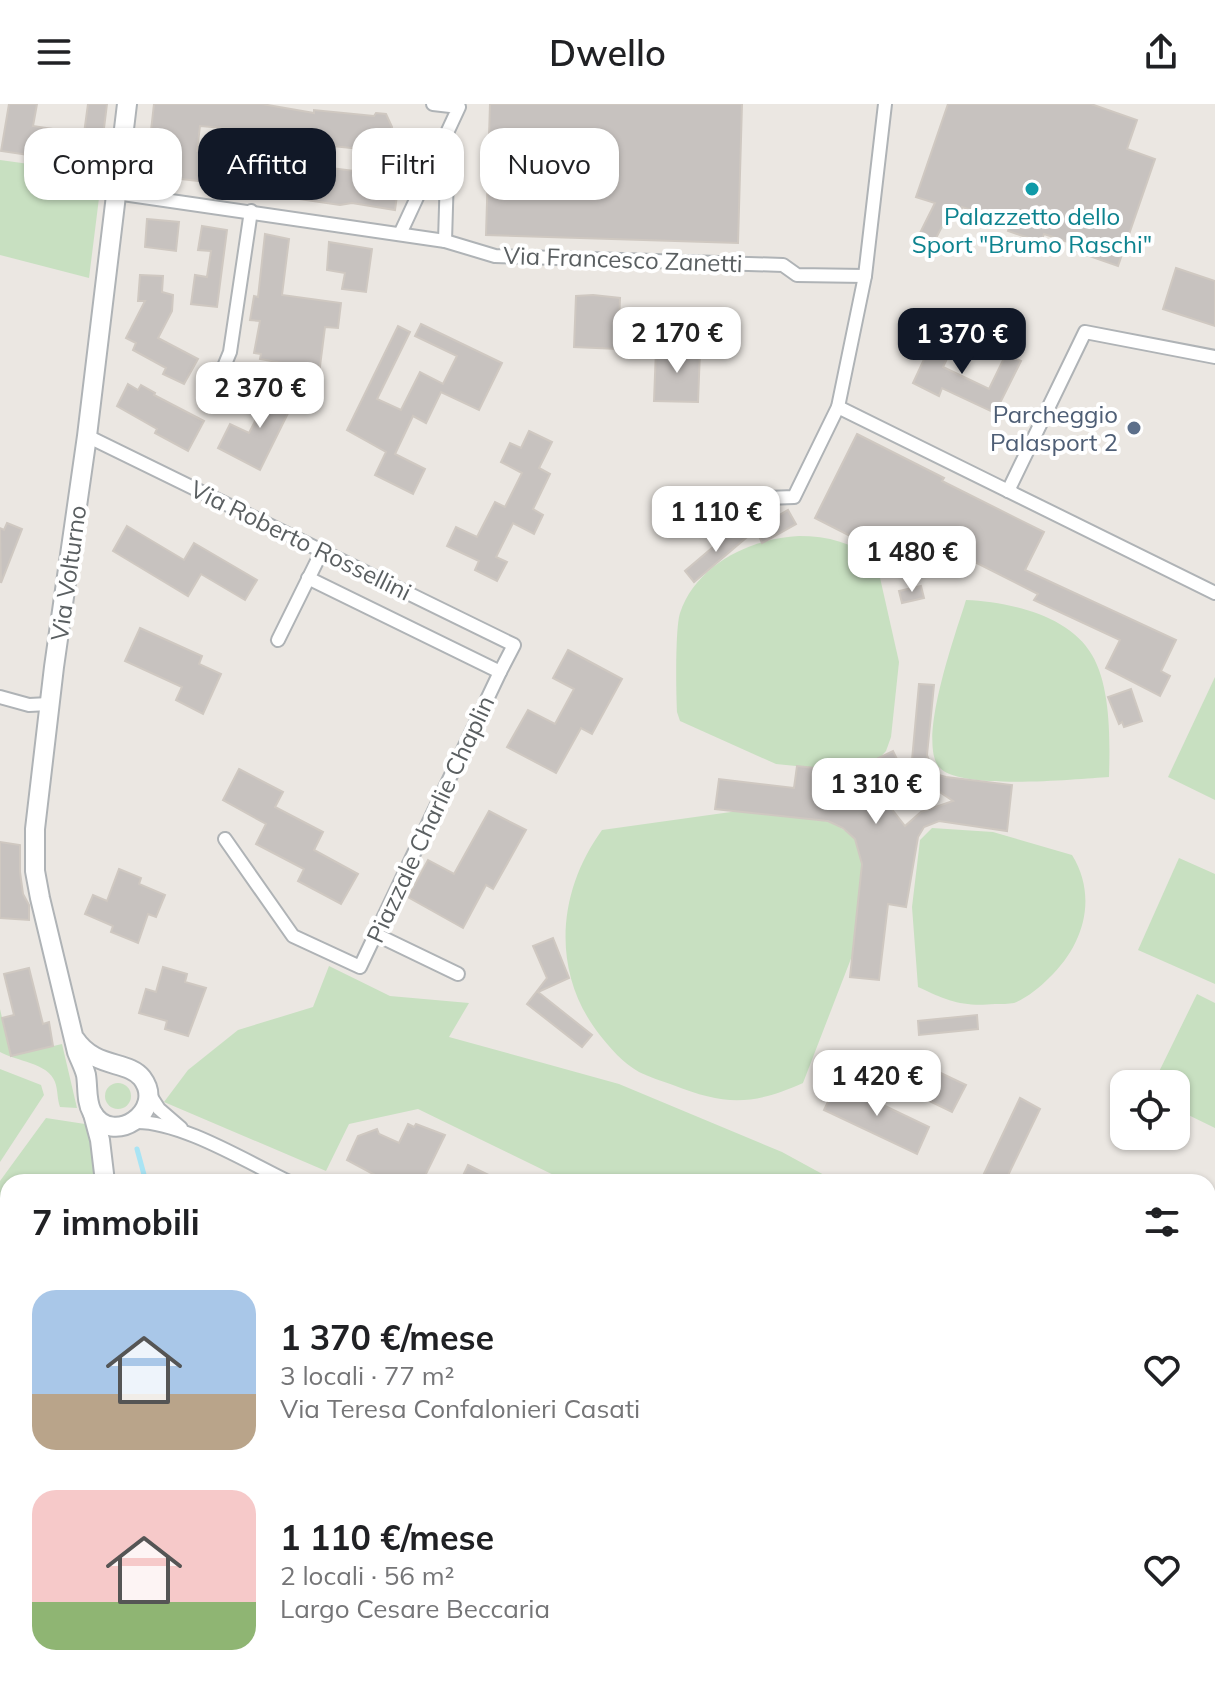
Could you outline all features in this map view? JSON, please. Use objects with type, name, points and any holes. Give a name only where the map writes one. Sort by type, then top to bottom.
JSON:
[{"type":"street","name":"Via Volturno","points":[[124,128],[127,104]]},
{"type":"street","points":[[433,104],[459,107],[451,128]]},
{"type":"street","points":[[766,498],[794,497],[838,407],[865,276],[885,104]]},
{"type":"street","name":"Via Volturno","points":[[104,1174],[99,1135],[35,871],[36,818],[49,704],[87,436],[115,200]]},
{"type":"street","name":"Via Francesco Zanetti","points":[[168,200],[445,241],[495,256],[783,265],[797,275],[865,276]]},
{"type":"street","points":[[400,234],[417,200]]},
{"type":"street","points":[[445,241],[446,200]]},
{"type":"street","points":[[213,393],[230,352],[251,211]]},
{"type":"street","points":[[1008,491],[1085,332],[1215,357]]},
{"type":"street","points":[[838,407],[1215,593]]},
{"type":"street","name":"Via Roberto Rossellini","points":[[87,436],[514,645]]},
{"type":"street","points":[[278,640],[322,551]]},
{"type":"street","name":"Piazzale Charlie Chaplin","points":[[308,578],[500,672]]},
{"type":"street","name":"Piazzale Charlie Chaplin","points":[[225,839],[293,936],[360,967],[514,645]]},
{"type":"street","points":[[0,697],[29,705],[49,704]]},
{"type":"street","points":[[375,934],[458,974]]},
{"type":"street","points":[[75,1039],[97,1060],[137,1073],[162,1112],[186,1132]]},
{"type":"street","points":[[118,1066],[99,1074],[91,1085],[90,1105],[107,1124],[119,1127],[152,1122],[186,1132],[273,1174]]},
{"type":"street","points":[[112,1174],[112,1148],[120,1133],[145,1109],[147,1090]]},
{"type":"green space","points":[[0,160],[24,163],[24,200],[99,200],[89,278],[0,255]]},
{"type":"green space","points":[[799,536],[840,542],[876,560],[899,662],[891,737],[886,751],[876,762],[846,771],[776,764],[680,721],[677,712],[677,633],[680,613],[688,596],[712,568],[728,557],[763,542]]},
{"type":"green space","points":[[966,600],[1001,604],[1036,613],[1069,630],[1082,641],[1092,655],[1103,682],[1109,731],[1109,777],[993,781],[969,779],[939,767],[933,753],[935,711]]},
{"type":"green space","points":[[1215,677],[1215,800],[1168,777]]},
{"type":"green space","points":[[738,811],[832,822],[853,836],[862,864],[852,956],[803,1083],[768,1096],[738,1100],[691,1092],[639,1072],[617,1055],[599,1034],[573,985],[567,959],[566,932],[576,879],[602,830]]},
{"type":"green space","points":[[932,828],[993,832],[1072,855],[1084,887],[1085,904],[1079,936],[1049,978],[1019,1001],[964,1004],[918,987],[912,907],[920,840]]},
{"type":"green space","points":[[1179,858],[1215,874],[1215,984],[1138,950]]},
{"type":"green space","points":[[329,966],[390,996],[469,1003],[449,1037],[619,1084],[782,1152],[822,1174],[552,1174],[418,1109],[349,1124],[326,1171],[164,1102],[188,1070],[238,1030],[313,1007]]},
{"type":"green space","points":[[1197,994],[1215,1003],[1215,1128],[1190,1116],[1190,1070],[1160,1070]]},
{"type":"green space","points":[[0,1009],[11,1056],[62,1044],[77,1108],[60,1107],[55,1082],[46,1071],[0,1052]]},
{"type":"green space","points":[[0,1069],[41,1085],[44,1095],[0,1162]]},
{"type":"green space","points":[[118,1083],[127,1087],[131,1096],[127,1105],[118,1109],[109,1105],[105,1096],[109,1087]]},
{"type":"green space","points":[[46,1118],[85,1124],[94,1145],[100,1174],[5,1174]]},
{"type":"building","points":[[9,104],[37,104],[33,126],[46,128],[24,128],[24,154],[1,151]]},
{"type":"building","points":[[88,104],[107,104],[104,128],[85,128]]},
{"type":"building","points":[[154,104],[262,104],[314,113],[314,110],[374,116],[376,113],[386,114],[392,127],[352,128],[352,148],[336,146],[336,128],[200,126],[198,181],[182,179],[182,128],[151,128]]},
{"type":"building","points":[[490,104],[742,104],[738,243],[486,235],[487,200],[619,200],[619,128],[489,128]]},
{"type":"building","name":"Palazzetto dello Sport \"Brumo Raschi\"","points":[[948,104],[1091,104],[1137,120],[1127,149],[1155,159],[1118,266],[1075,251],[1077,245],[1044,234],[1041,242],[1008,231],[1011,223],[962,207],[961,212],[951,209],[933,244],[918,237],[935,203],[916,197]]},
{"type":"building","points":[[336,169],[352,171],[352,200],[396,200],[395,210],[352,203],[340,205],[306,200],[336,200]]},
{"type":"building","points":[[147,219],[179,222],[176,251],[145,247]]},
{"type":"building","points":[[202,226],[227,230],[217,307],[191,304],[195,275],[207,277],[211,251],[198,250]]},
{"type":"building","points":[[265,234],[289,239],[282,295],[341,303],[338,328],[325,327],[319,374],[299,371],[299,366],[260,359],[261,354],[254,353],[260,321],[250,320],[254,296],[258,297]]},
{"type":"building","points":[[329,242],[372,249],[366,292],[342,289],[345,273],[327,270]]},
{"type":"building","points":[[1176,268],[1215,281],[1215,326],[1163,309]]},
{"type":"building","points":[[140,275],[163,276],[162,292],[173,295],[172,311],[158,338],[198,359],[184,384],[163,374],[166,368],[133,350],[136,343],[126,338],[145,301],[138,301]]},
{"type":"building","points":[[576,296],[620,298],[618,349],[574,347]]},
{"type":"building","points":[[976,310],[1011,326],[1003,346],[967,331]]},
{"type":"building","points":[[421,324],[502,363],[479,410],[441,392],[426,423],[413,416],[395,454],[425,469],[413,494],[375,475],[386,452],[347,430],[398,326],[410,332],[377,399],[401,410],[420,372],[443,384],[457,356],[415,336]]},
{"type":"building","points":[[938,329],[957,338],[943,367],[989,389],[1006,354],[1021,361],[995,413],[942,388],[939,396],[913,383]]},
{"type":"building","points":[[656,349],[700,351],[698,402],[654,401]]},
{"type":"building","points":[[128,384],[138,390],[141,385],[204,421],[188,451],[155,433],[157,429],[117,406]]},
{"type":"building","points":[[274,384],[297,395],[260,470],[218,448],[230,424],[249,433]]},
{"type":"building","points":[[529,431],[552,442],[539,468],[550,474],[533,509],[543,515],[534,534],[513,523],[496,557],[507,562],[497,581],[475,570],[479,561],[447,546],[456,527],[477,537],[495,502],[505,507],[522,473],[501,462],[510,443],[521,448]]},
{"type":"building","points":[[857,434],[1044,532],[1025,570],[1176,640],[1161,671],[1170,676],[1160,696],[1106,668],[1120,640],[1034,600],[1038,594],[959,554],[958,557],[914,536],[901,562],[815,518]]},
{"type":"building","points":[[788,510],[796,524],[762,543],[756,529]]},
{"type":"building","points":[[7,523],[22,529],[1,583],[0,528],[4,530]]},
{"type":"building","points":[[127,526],[184,560],[194,543],[257,580],[245,600],[201,574],[188,596],[113,551]]},
{"type":"building","points":[[738,526],[747,537],[694,582],[685,571]]},
{"type":"building","points":[[921,586],[924,598],[902,603],[899,591]]},
{"type":"building","points":[[140,628],[202,656],[199,664],[221,674],[203,714],[176,700],[182,687],[125,661]]},
{"type":"building","points":[[568,650],[622,679],[592,734],[581,728],[556,773],[507,747],[528,710],[555,724],[574,689],[553,678]]},
{"type":"building","points":[[919,684],[934,685],[927,755],[931,766],[939,775],[946,777],[1012,785],[1007,831],[939,821],[924,827],[918,837],[906,907],[888,904],[879,980],[850,977],[862,864],[855,839],[843,828],[828,821],[715,809],[719,779],[794,788],[797,766],[844,771],[845,767],[864,765],[893,751],[897,759],[892,762],[893,766],[842,785],[841,781],[833,782],[869,806],[880,794],[905,826],[921,812],[953,801],[922,780],[912,760]]},
{"type":"building","points":[[1131,689],[1142,721],[1124,727],[1122,722],[1119,724],[1108,697]]},
{"type":"building","points":[[239,769],[283,792],[275,807],[323,832],[314,850],[358,874],[341,904],[298,881],[304,869],[256,844],[266,824],[223,800]]},
{"type":"building","points":[[489,811],[526,830],[493,889],[486,885],[463,928],[408,897],[428,860],[454,874]]},
{"type":"building","points":[[0,842],[20,845],[20,872],[23,894],[29,905],[29,920],[0,918]]},
{"type":"building","points":[[119,869],[141,878],[139,884],[165,895],[156,917],[148,914],[138,943],[111,932],[113,926],[85,914],[93,895],[107,901]]},
{"type":"building","points":[[553,938],[569,978],[538,992],[592,1035],[582,1047],[527,1004],[547,978],[533,946]]},
{"type":"building","points":[[163,967],[187,974],[185,982],[206,988],[188,1036],[165,1029],[167,1021],[139,1013],[146,989],[156,992]]},
{"type":"building","points":[[29,968],[43,1024],[49,1022],[53,1046],[11,1056],[2,1018],[14,1015],[4,974]]},
{"type":"building","points":[[977,1015],[978,1029],[919,1035],[918,1021]]},
{"type":"building","points":[[928,1067],[966,1085],[952,1112],[915,1094]]},
{"type":"building","points":[[837,1083],[929,1127],[917,1154],[824,1110]]},
{"type":"building","points":[[1020,1098],[1040,1109],[1009,1174],[984,1174]]},
{"type":"building","points":[[408,1124],[445,1135],[426,1174],[373,1174],[347,1160],[358,1136],[377,1129],[379,1134],[399,1143]]},
{"type":"building","points":[[468,1165],[487,1174],[464,1174]]},
{"type":"waterway","points":[[137,1149],[144,1174]]},
{"type":"place","name":"Palazzetto dello Sport \"Brumo Raschi\"","points":[[1032,189]]},
{"type":"place","name":"Parcheggio Palasport 2","points":[[1134,428]]}]
